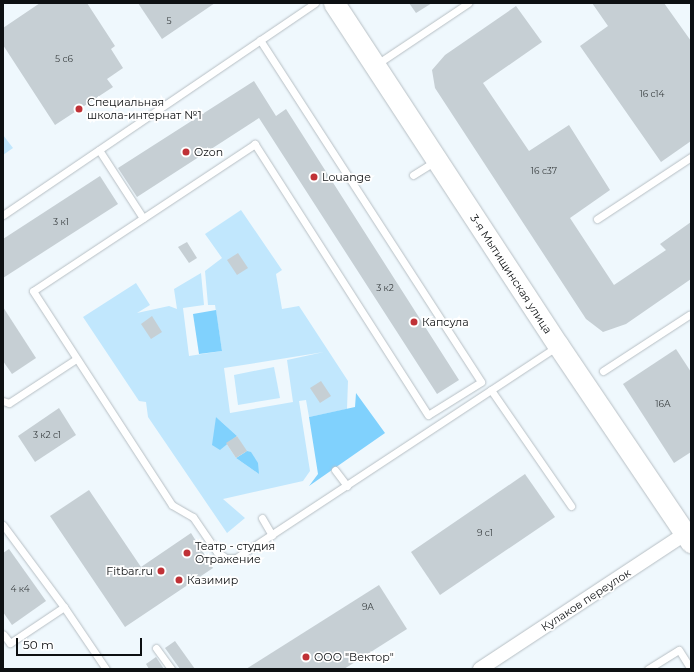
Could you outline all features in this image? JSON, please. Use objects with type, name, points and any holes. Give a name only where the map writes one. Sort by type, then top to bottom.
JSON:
[{"type":"street","name":"3-я Мытищинская улица","points":[[334,3],[558,345],[689,536]]},
{"type":"street","name":"Кулаков переулок","points":[[480,669],[689,536]]},
{"type":"lane","points":[[3,215],[315,3]]},
{"type":"lane","points":[[375,65],[468,3]]},
{"type":"lane","points":[[260,40],[481,382],[428,415],[255,144],[33,292],[172,505],[193,517],[217,552],[226,558],[236,558],[558,345]]},
{"type":"lane","points":[[99,150],[143,218]]},
{"type":"lane","points":[[597,219],[691,157]]},
{"type":"lane","points":[[413,176],[436,159]]},
{"type":"lane","points":[[603,371],[689,315]]},
{"type":"lane","points":[[3,401],[9,403],[76,359]]},
{"type":"lane","points":[[491,390],[571,506]]},
{"type":"lane","points":[[336,470],[347,486]]},
{"type":"lane","points":[[262,518],[272,535]]},
{"type":"lane","points":[[3,525],[64,607],[106,669]]},
{"type":"lane","points":[[3,634],[10,643],[64,607]]},
{"type":"lane","points":[[156,648],[171,669]]},
{"type":"lane","points":[[648,669],[679,650],[691,669]]},
{"type":"shaded area","points":[[3,135],[13,148],[3,155]]},
{"type":"shaded area","points":[[241,210],[282,270],[276,274],[282,309],[299,306],[348,381],[347,409],[309,417],[306,400],[299,401],[310,471],[303,481],[223,499],[245,518],[227,533],[148,417],[146,402],[139,401],[83,317],[136,283],[150,305],[137,313],[169,306],[177,309],[174,289],[201,273],[204,305],[183,308],[189,356],[222,351],[215,305],[208,305],[205,271],[222,258],[205,234]],"holes":[[[324,352],[287,360],[293,402],[230,413],[224,368]],[[216,417],[237,436],[259,474],[236,458],[226,443]]]},
{"type":"shaded area","points":[[216,310],[222,351],[199,354],[193,314]]},
{"type":"shaded area","points":[[274,367],[280,398],[238,405],[234,375]]},
{"type":"shaded area","points":[[356,393],[385,433],[309,486],[318,474],[309,417],[355,407]]},
{"type":"shaded area","points":[[216,417],[237,436],[220,450],[212,445]]},
{"type":"shaded area","points":[[247,451],[251,452],[258,463],[259,474],[236,458]]},
{"type":"building","points":[[40,3],[87,3],[115,46],[111,49],[123,68],[107,79],[113,87],[55,125],[3,45],[3,28]]},
{"type":"building","points":[[138,3],[215,3],[162,39]]},
{"type":"building","points":[[409,3],[432,3],[416,13]]},
{"type":"building","points":[[592,3],[664,3],[691,41],[691,141],[661,162],[580,46],[608,26]]},
{"type":"building","points":[[516,6],[542,42],[483,83],[529,151],[569,125],[610,190],[570,218],[614,285],[666,250],[660,244],[691,222],[691,279],[626,324],[603,332],[586,319],[435,88],[432,70],[445,55]]},
{"type":"building","points":[[254,81],[276,116],[286,109],[459,380],[437,394],[259,118],[137,197],[118,168]]},
{"type":"building","points":[[100,176],[118,204],[3,278],[3,239]]},
{"type":"building","points":[[187,242],[197,258],[189,263],[178,247]]},
{"type":"building","points":[[238,253],[248,268],[237,275],[227,260]]},
{"type":"building","points":[[3,307],[36,358],[12,374],[3,361]]},
{"type":"building","points":[[152,316],[162,332],[151,339],[141,324]]},
{"type":"building","points":[[676,349],[691,372],[691,452],[674,463],[623,384]]},
{"type":"building","points":[[321,381],[331,396],[320,403],[310,388]]},
{"type":"building","points":[[59,408],[76,435],[35,462],[18,436]]},
{"type":"building","points":[[237,436],[247,451],[236,458],[226,443]]},
{"type":"building","points":[[525,474],[555,517],[440,595],[411,552]]},
{"type":"building","points":[[89,490],[141,567],[191,533],[213,568],[125,627],[50,516]]},
{"type":"building","points":[[9,549],[46,601],[12,625],[3,612],[3,553]]},
{"type":"building","points":[[379,585],[407,629],[344,669],[246,669]]},
{"type":"building","points":[[175,641],[195,669],[180,669],[165,648]]},
{"type":"building","points":[[156,657],[164,669],[149,669],[146,664]]},
{"type":"place","name":"Специальная школа-интернат №1","points":[[79,109]]},
{"type":"place","name":"Ozon","points":[[186,152]]},
{"type":"place","name":"Louange","points":[[314,177]]},
{"type":"place","name":"Капсула","points":[[414,322]]},
{"type":"place","name":"Театр - студия Отражение","points":[[187,553]]},
{"type":"place","name":"Fitbar.ru","points":[[161,571]]},
{"type":"place","name":"Казимир","points":[[179,580]]},
{"type":"place","name":"ООО \"Вектор\"","points":[[306,657]]}]
